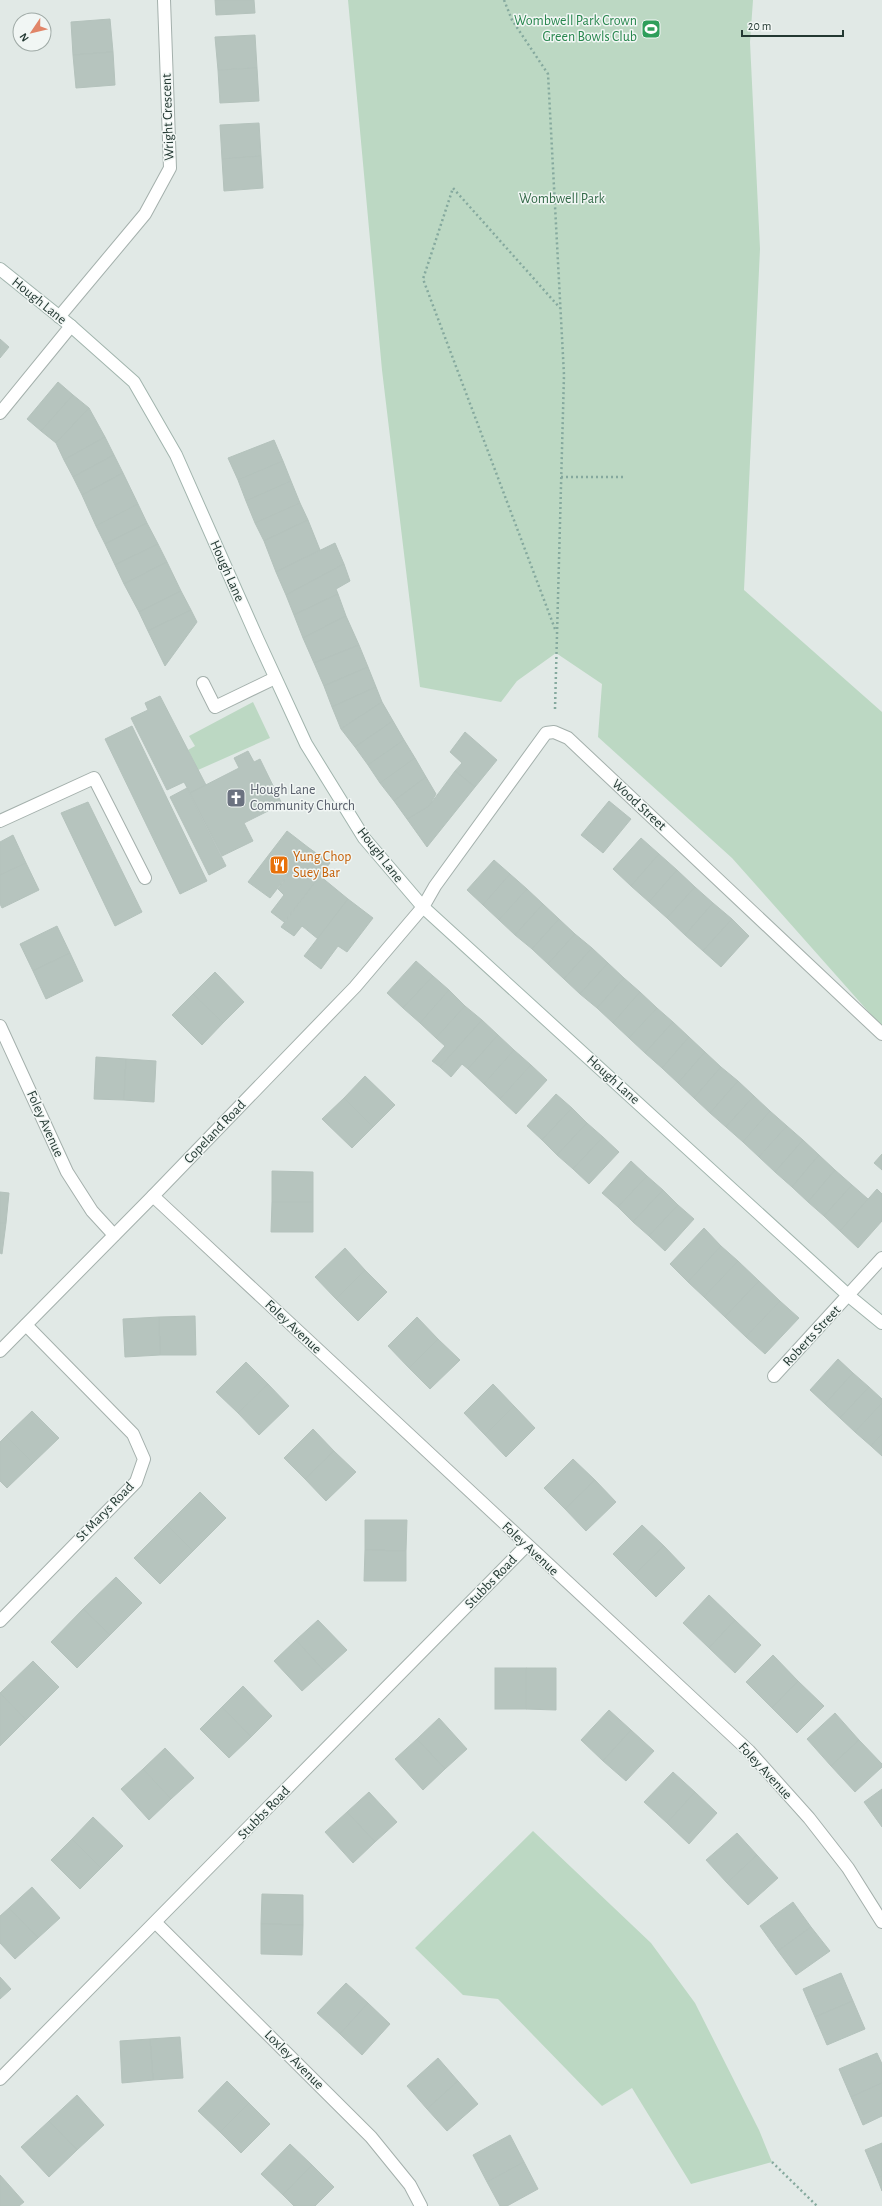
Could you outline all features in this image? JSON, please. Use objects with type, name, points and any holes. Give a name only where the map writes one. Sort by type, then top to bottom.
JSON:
[{"type":"street","name":"Wright Crescent","points":[[59,317],[145,214],[170,168],[164,0]]},
{"type":"street","name":"Hough Lane","points":[[0,269],[71,326],[134,382],[176,455],[306,744],[364,838],[423,907],[849,1296],[882,1323]]},
{"type":"street","points":[[0,413],[71,326]]},
{"type":"street","points":[[203,683],[215,707],[275,678]]},
{"type":"street","points":[[423,907],[435,886],[522,770],[546,733],[554,732]]},
{"type":"street","name":"Wood Street","points":[[554,732],[568,738],[882,1034]]},
{"type":"street","points":[[0,821],[94,778],[145,878]]},
{"type":"street","name":"Copeland Road","points":[[0,1351],[153,1196],[355,987],[423,907]]},
{"type":"street","name":"Foley Avenue","points":[[0,1026],[4,1045],[67,1172],[92,1211],[114,1235]]},
{"type":"street","name":"Foley Avenue","points":[[153,1196],[526,1546],[749,1751],[808,1818],[848,1868],[882,1922]]},
{"type":"street","points":[[849,1296],[882,1258]]},
{"type":"street","name":"Roberts Street","points":[[774,1376],[849,1296]]},
{"type":"street","name":"St Marys Road","points":[[0,1621],[136,1482],[144,1459],[133,1434],[26,1325]]},
{"type":"street","name":"Stubbs Road","points":[[0,2079],[156,1923],[526,1546]]},
{"type":"street","name":"Loxley Avenue","points":[[156,1923],[371,2138],[410,2185],[422,2206]]},
{"type":"path","points":[[504,0],[512,20],[548,74],[564,375],[554,732]]},
{"type":"path","points":[[556,632],[424,279],[453,188],[560,308]]},
{"type":"path","points":[[561,477],[626,477]]},
{"type":"path","points":[[772,2162],[817,2206]]},
{"type":"green space","name":"Wombwell Park","points":[[348,0],[753,0],[750,42],[760,249],[744,590],[882,712],[882,1027],[732,858],[598,737],[602,684],[556,653],[517,681],[501,702],[420,687],[382,370]]},
{"type":"green space","points":[[253,702],[270,738],[198,770],[188,750],[195,746],[189,736]]},
{"type":"green space","points":[[533,1831],[651,1943],[695,2003],[759,2130],[772,2162],[691,2184],[632,2088],[602,2106],[498,1999],[463,1995],[415,1948]]},
{"type":"building","points":[[215,0],[254,0],[255,13],[216,15]]},
{"type":"building","points":[[110,19],[113,52],[73,55],[71,22]]},
{"type":"building","points":[[255,35],[257,68],[218,70],[215,37]]},
{"type":"building","points":[[113,52],[115,85],[76,88],[73,55]]},
{"type":"building","points":[[257,68],[259,101],[220,103],[218,70]]},
{"type":"building","points":[[259,123],[261,156],[222,159],[220,125]]},
{"type":"building","points":[[261,156],[263,188],[224,191],[222,159]]},
{"type":"building","points":[[0,339],[9,347],[0,358]]},
{"type":"building","points":[[58,382],[73,395],[41,431],[27,419]]},
{"type":"building","points":[[73,395],[89,408],[56,443],[41,431]]},
{"type":"building","points":[[89,408],[105,437],[64,460],[56,443]]},
{"type":"building","points":[[105,437],[114,455],[73,477],[64,460]]},
{"type":"building","points":[[274,440],[283,461],[238,480],[228,458]]},
{"type":"building","points":[[114,455],[123,473],[82,495],[73,477]]},
{"type":"building","points":[[283,461],[291,481],[246,501],[238,480]]},
{"type":"building","points":[[123,473],[138,504],[96,526],[82,495]]},
{"type":"building","points":[[291,481],[300,503],[255,523],[246,501]]},
{"type":"building","points":[[300,503],[308,520],[264,541],[255,523]]},
{"type":"building","points":[[138,504],[147,523],[105,544],[96,526]]},
{"type":"building","points":[[308,520],[320,550],[276,572],[264,541]]},
{"type":"building","points":[[147,523],[158,544],[115,565],[105,544]]},
{"type":"building","points":[[335,543],[344,564],[286,595],[276,572]]},
{"type":"building","points":[[158,544],[167,562],[124,584],[115,565]]},
{"type":"building","points":[[167,562],[181,591],[139,612],[124,584]]},
{"type":"building","points":[[344,564],[350,581],[336,589],[338,594],[294,615],[286,595]]},
{"type":"building","points":[[181,591],[191,610],[148,631],[139,612]]},
{"type":"building","points":[[338,594],[346,616],[303,638],[294,615]]},
{"type":"building","points":[[191,610],[197,622],[165,666],[148,631]]},
{"type":"building","points":[[346,616],[359,645],[314,663],[303,638]]},
{"type":"building","points":[[359,645],[368,667],[324,686],[314,663]]},
{"type":"building","points":[[368,667],[376,687],[332,707],[324,686]]},
{"type":"building","points":[[376,687],[382,702],[341,729],[332,707]]},
{"type":"building","points":[[160,696],[206,785],[190,793],[184,782],[167,790],[131,718],[148,710],[145,703]]},
{"type":"building","points":[[382,702],[393,721],[355,747],[341,729]]},
{"type":"building","points":[[393,721],[404,740],[368,765],[355,747]]},
{"type":"building","points":[[132,726],[207,881],[180,894],[105,739]]},
{"type":"building","points":[[465,732],[497,760],[475,787],[455,771],[462,763],[450,752]]},
{"type":"building","points":[[404,740],[415,758],[380,783],[368,765]]},
{"type":"building","name":"Hough Lane Community Church","points":[[248,751],[254,762],[260,759],[282,804],[244,823],[253,841],[222,856],[190,793],[239,768],[234,758]]},
{"type":"building","points":[[415,758],[426,777],[394,801],[380,783]]},
{"type":"building","points":[[455,771],[475,787],[427,847],[407,819],[429,806]]},
{"type":"building","points":[[426,777],[436,794],[429,806],[407,819],[394,801]]},
{"type":"building","points":[[187,788],[226,866],[209,875],[170,797]]},
{"type":"building","points":[[609,801],[631,819],[603,853],[581,835]]},
{"type":"building","points":[[88,802],[142,912],[115,926],[61,813]]},
{"type":"building","name":"Yung Chop Suey Bar","points":[[287,831],[309,848],[270,898],[248,882]]},
{"type":"building","points":[[13,835],[26,863],[0,875],[0,842]]},
{"type":"building","points":[[641,838],[659,854],[631,886],[613,869]]},
{"type":"building","points":[[309,848],[330,863],[284,922],[271,912],[284,895],[278,889]]},
{"type":"building","points":[[659,854],[677,870],[649,902],[631,886]]},
{"type":"building","points":[[494,860],[510,874],[483,905],[467,890]]},
{"type":"building","points":[[26,863],[39,890],[2,908],[0,904],[0,875]]},
{"type":"building","points":[[677,870],[695,887],[667,918],[649,902]]},
{"type":"building","points":[[510,874],[527,889],[499,920],[483,905]]},
{"type":"building","points":[[320,876],[348,899],[318,939],[302,926],[294,936],[281,927]]},
{"type":"building","points":[[695,887],[713,903],[685,935],[667,918]]},
{"type":"building","points":[[527,889],[543,904],[515,935],[499,920]]},
{"type":"building","points":[[348,899],[373,918],[347,952],[338,946],[321,969],[304,956]]},
{"type":"building","points":[[713,903],[732,919],[703,951],[685,935]]},
{"type":"building","points":[[543,904],[559,919],[532,949],[515,935]]},
{"type":"building","points":[[559,919],[575,934],[548,964],[532,949]]},
{"type":"building","points":[[732,919],[749,936],[721,967],[703,951]]},
{"type":"building","points":[[57,926],[70,953],[33,971],[20,944]]},
{"type":"building","points":[[575,934],[592,948],[564,979],[548,964]]},
{"type":"building","points":[[592,948],[608,963],[580,994],[564,979]]},
{"type":"building","points":[[70,953],[83,981],[46,999],[33,971]]},
{"type":"building","points":[[416,961],[433,976],[403,1008],[387,993]]},
{"type":"building","points":[[608,963],[624,978],[597,1008],[580,994]]},
{"type":"building","points":[[215,972],[244,1002],[223,1023],[193,994]]},
{"type":"building","points":[[433,976],[449,990],[420,1023],[403,1008]]},
{"type":"building","points":[[624,978],[640,992],[613,1023],[597,1008]]},
{"type":"building","points":[[449,990],[465,1006],[436,1038],[420,1023]]},
{"type":"building","points":[[640,992],[657,1008],[629,1038],[613,1023]]},
{"type":"building","points":[[193,994],[223,1023],[202,1045],[172,1015]]},
{"type":"building","points":[[465,1006],[482,1020],[440,1067],[432,1061],[445,1046],[436,1038]]},
{"type":"building","points":[[657,1008],[673,1022],[645,1053],[629,1038]]},
{"type":"building","points":[[482,1020],[498,1035],[468,1069],[462,1064],[451,1077],[440,1067]]},
{"type":"building","points":[[673,1022],[689,1037],[662,1068],[645,1053]]},
{"type":"building","points":[[498,1035],[514,1050],[484,1084],[468,1069]]},
{"type":"building","points":[[689,1037],[705,1052],[678,1083],[662,1068]]},
{"type":"building","points":[[514,1050],[531,1065],[500,1099],[484,1084]]},
{"type":"building","points":[[705,1052],[721,1067],[694,1098],[678,1083]]},
{"type":"building","points":[[96,1057],[126,1059],[124,1100],[94,1099]]},
{"type":"building","points":[[126,1059],[156,1061],[154,1102],[124,1100]]},
{"type":"building","points":[[531,1065],[547,1080],[516,1114],[500,1099]]},
{"type":"building","points":[[721,1067],[738,1081],[710,1113],[694,1098]]},
{"type":"building","points":[[365,1076],[395,1105],[373,1127],[344,1098]]},
{"type":"building","points":[[738,1081],[754,1096],[726,1127],[710,1113]]},
{"type":"building","points":[[556,1094],[572,1108],[542,1140],[527,1126]]},
{"type":"building","points":[[754,1096],[770,1111],[743,1142],[726,1127]]},
{"type":"building","points":[[344,1098],[373,1127],[352,1148],[322,1119]]},
{"type":"building","points":[[572,1108],[587,1123],[557,1155],[542,1140]]},
{"type":"building","points":[[770,1111],[787,1126],[759,1157],[743,1142]]},
{"type":"building","points":[[587,1123],[603,1137],[573,1169],[557,1155]]},
{"type":"building","points":[[787,1126],[803,1140],[775,1172],[759,1157]]},
{"type":"building","points":[[603,1137],[619,1152],[589,1184],[573,1169]]},
{"type":"building","points":[[803,1140],[819,1155],[792,1187],[775,1172]]},
{"type":"building","points":[[882,1154],[882,1170],[874,1163]]},
{"type":"building","points":[[819,1155],[835,1170],[808,1202],[792,1187]]},
{"type":"building","points":[[631,1161],[647,1176],[618,1207],[602,1193]]},
{"type":"building","points":[[835,1170],[852,1185],[824,1216],[808,1202]]},
{"type":"building","points":[[272,1171],[313,1172],[313,1202],[272,1202]]},
{"type":"building","points":[[647,1176],[663,1190],[633,1222],[618,1207]]},
{"type":"building","points":[[852,1185],[868,1199],[840,1231],[824,1216]]},
{"type":"building","points":[[877,1189],[882,1194],[882,1221],[858,1248],[840,1231]]},
{"type":"building","points":[[663,1190],[678,1205],[649,1236],[633,1222]]},
{"type":"building","points":[[0,1192],[9,1193],[6,1223],[0,1223]]},
{"type":"building","points":[[272,1202],[313,1202],[313,1232],[271,1232]]},
{"type":"building","points":[[678,1205],[694,1219],[665,1251],[649,1236]]},
{"type":"building","points":[[0,1223],[6,1223],[2,1254],[0,1253]]},
{"type":"building","points":[[704,1228],[721,1246],[688,1282],[670,1264]]},
{"type":"building","points":[[721,1246],[738,1261],[704,1297],[688,1282]]},
{"type":"building","points":[[345,1248],[365,1270],[336,1299],[315,1277]]},
{"type":"building","points":[[738,1261],[759,1281],[725,1317],[704,1297]]},
{"type":"building","points":[[365,1270],[387,1292],[358,1321],[336,1299]]},
{"type":"building","points":[[759,1281],[780,1301],[746,1337],[725,1317]]},
{"type":"building","points":[[780,1301],[799,1318],[765,1354],[746,1337]]},
{"type":"building","points":[[195,1316],[196,1355],[160,1355],[159,1317]]},
{"type":"building","points":[[159,1317],[160,1355],[125,1357],[123,1319]]},
{"type":"building","points":[[417,1317],[438,1339],[409,1368],[388,1346]]},
{"type":"building","points":[[438,1339],[460,1360],[430,1389],[409,1368]]},
{"type":"building","points":[[838,1359],[853,1373],[825,1404],[810,1390]]},
{"type":"building","points":[[246,1362],[268,1384],[238,1413],[216,1392]]},
{"type":"building","points":[[853,1373],[869,1387],[840,1418],[825,1404]]},
{"type":"building","points":[[268,1384],[289,1406],[259,1435],[238,1413]]},
{"type":"building","points":[[493,1384],[514,1406],[485,1435],[464,1413]]},
{"type":"building","points":[[869,1387],[882,1399],[882,1403],[855,1432],[840,1418]]},
{"type":"building","points":[[882,1403],[882,1434],[871,1446],[855,1432]]},
{"type":"building","points":[[514,1406],[535,1428],[506,1457],[485,1435]]},
{"type":"building","points":[[32,1411],[59,1438],[33,1463],[6,1436]]},
{"type":"building","points":[[313,1429],[334,1451],[305,1479],[284,1458]]},
{"type":"building","points":[[882,1434],[882,1456],[871,1446]]},
{"type":"building","points":[[6,1436],[33,1463],[7,1488],[0,1481],[0,1442]]},
{"type":"building","points":[[334,1451],[356,1472],[326,1501],[305,1479]]},
{"type":"building","points":[[573,1459],[595,1480],[565,1509],[544,1488]]},
{"type":"building","points":[[595,1480],[616,1502],[586,1531],[565,1509]]},
{"type":"building","points":[[200,1492],[226,1518],[193,1551],[167,1525]]},
{"type":"building","points":[[365,1520],[407,1520],[406,1551],[365,1550]]},
{"type":"building","points":[[167,1525],[193,1551],[160,1584],[134,1558]]},
{"type":"building","points":[[642,1525],[664,1546],[634,1575],[613,1554]]},
{"type":"building","points":[[664,1546],[685,1568],[656,1597],[634,1575]]},
{"type":"building","points":[[365,1550],[406,1551],[406,1581],[364,1581]]},
{"type":"building","points":[[116,1577],[142,1603],[110,1635],[83,1609]]},
{"type":"building","points":[[709,1595],[735,1620],[709,1648],[683,1623]]},
{"type":"building","points":[[83,1609],[110,1635],[77,1668],[51,1642]]},
{"type":"building","points":[[318,1620],[347,1650],[324,1671],[296,1640]]},
{"type":"building","points":[[735,1620],[761,1645],[735,1673],[709,1648]]},
{"type":"building","points":[[296,1640],[324,1671],[302,1691],[274,1661]]},
{"type":"building","points":[[773,1655],[798,1681],[772,1708],[746,1682]]},
{"type":"building","points":[[33,1661],[59,1687],[26,1720],[0,1693]]},
{"type":"building","points":[[495,1668],[526,1668],[526,1709],[495,1709]]},
{"type":"building","points":[[526,1668],[556,1668],[556,1710],[526,1709]]},
{"type":"building","points":[[798,1681],[824,1706],[797,1733],[772,1708]]},
{"type":"building","points":[[243,1686],[272,1716],[251,1737],[222,1707]]},
{"type":"building","points":[[0,1693],[26,1720],[0,1746]]},
{"type":"building","points":[[222,1707],[251,1737],[229,1758],[200,1729]]},
{"type":"building","points":[[609,1710],[631,1730],[603,1761],[581,1740]]},
{"type":"building","points":[[835,1713],[859,1740],[831,1766],[807,1739]]},
{"type":"building","points":[[439,1718],[467,1749],[445,1769],[417,1739]]},
{"type":"building","points":[[631,1730],[654,1751],[626,1781],[603,1761]]},
{"type":"building","points":[[417,1739],[445,1769],[423,1790],[395,1759]]},
{"type":"building","points":[[859,1740],[882,1764],[882,1767],[855,1792],[831,1766]]},
{"type":"building","points":[[165,1748],[194,1778],[171,1799],[143,1769]]},
{"type":"building","points":[[143,1769],[171,1799],[149,1820],[121,1789]]},
{"type":"building","points":[[673,1772],[695,1792],[667,1823],[644,1802]]},
{"type":"building","points":[[882,1789],[882,1827],[864,1802]]},
{"type":"building","points":[[369,1792],[397,1822],[375,1842],[347,1812]]},
{"type":"building","points":[[695,1792],[717,1813],[689,1844],[667,1823]]},
{"type":"building","points":[[347,1812],[375,1842],[353,1863],[325,1832]]},
{"type":"building","points":[[93,1817],[123,1846],[101,1868],[72,1839]]},
{"type":"building","points":[[737,1833],[757,1855],[727,1883],[706,1860]]},
{"type":"building","points":[[72,1839],[101,1868],[80,1889],[51,1860]]},
{"type":"building","points":[[757,1855],[778,1878],[748,1905],[727,1883]]},
{"type":"building","points":[[32,1887],[60,1918],[38,1938],[9,1908]]},
{"type":"building","points":[[262,1894],[303,1895],[303,1925],[261,1924]]},
{"type":"building","points":[[793,1902],[811,1927],[778,1951],[760,1926]]},
{"type":"building","points":[[9,1908],[38,1938],[15,1959],[0,1943],[0,1916]]},
{"type":"building","points":[[261,1924],[303,1925],[302,1955],[261,1954]]},
{"type":"building","points":[[811,1927],[830,1951],[796,1975],[778,1951]]},
{"type":"building","points":[[841,1973],[853,2001],[815,2017],[803,1989]]},
{"type":"building","points":[[0,1977],[11,1989],[0,1999]]},
{"type":"building","points":[[346,1983],[368,2003],[340,2034],[317,2013]]},
{"type":"building","points":[[853,2001],[865,2029],[827,2045],[815,2017]]},
{"type":"building","points":[[368,2003],[390,2024],[362,2055],[340,2034]]},
{"type":"building","points":[[180,2037],[183,2078],[153,2080],[150,2039]]},
{"type":"building","points":[[150,2039],[153,2080],[122,2083],[120,2041]]},
{"type":"building","points":[[877,2053],[882,2064],[882,2083],[851,2097],[839,2069]]},
{"type":"building","points":[[438,2058],[458,2081],[427,2109],[407,2086]]},
{"type":"building","points":[[227,2081],[249,2103],[220,2132],[198,2111]]},
{"type":"building","points":[[458,2081],[478,2104],[447,2131],[427,2109]]},
{"type":"building","points":[[882,2083],[882,2116],[863,2125],[851,2097]]},
{"type":"building","points":[[77,2095],[104,2125],[77,2150],[49,2121]]},
{"type":"building","points":[[249,2103],[270,2124],[241,2153],[220,2132]]},
{"type":"building","points":[[49,2121],[77,2150],[49,2177],[21,2147]]},
{"type":"building","points":[[510,2135],[524,2162],[487,2182],[473,2155]]},
{"type":"building","points":[[882,2143],[882,2176],[877,2178],[865,2150]]},
{"type":"building","points":[[290,2144],[312,2165],[283,2195],[261,2174]]},
{"type":"building","points":[[524,2162],[538,2189],[507,2206],[500,2206],[487,2182]]},
{"type":"building","points":[[312,2165],[334,2187],[315,2206],[294,2206],[283,2195]]},
{"type":"building","points":[[0,2175],[24,2202],[19,2206],[0,2206]]},
{"type":"building","points":[[882,2176],[882,2191],[877,2178]]},
{"type":"place","name":"Wombwell Park Crown Green Bowls Club","points":[[651,29]]},
{"type":"place","name":"Hough Lane Community Church","points":[[236,798]]},
{"type":"place","name":"Yung Chop Suey Bar","points":[[279,865]]}]
